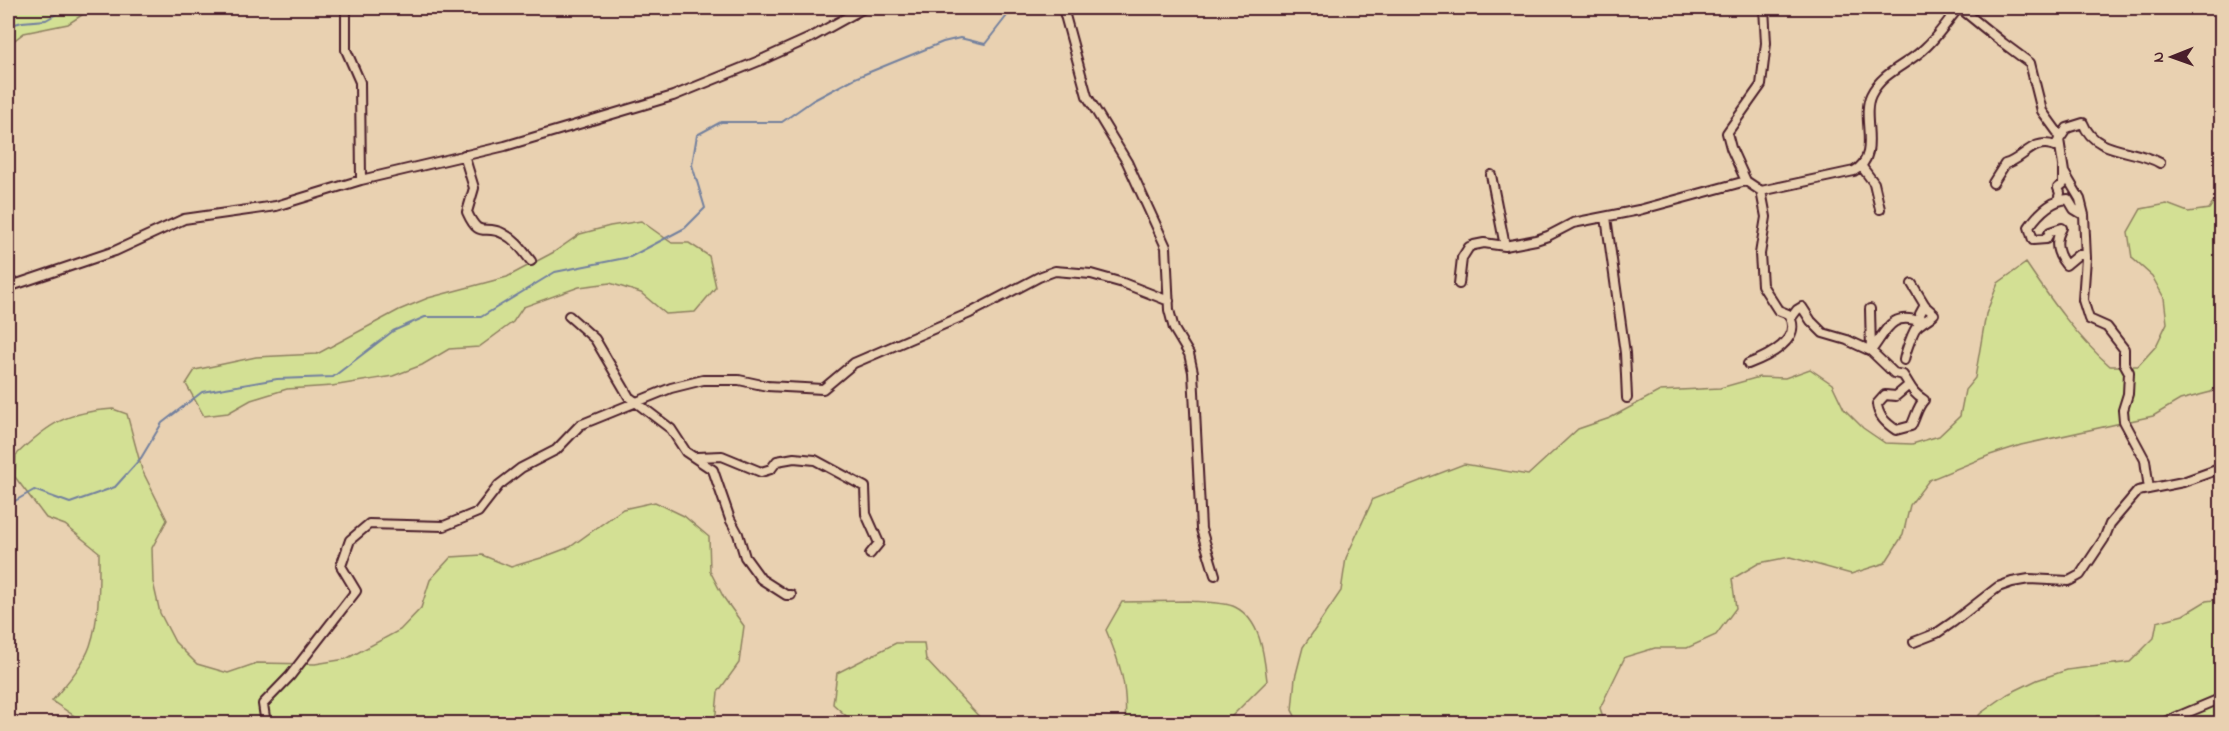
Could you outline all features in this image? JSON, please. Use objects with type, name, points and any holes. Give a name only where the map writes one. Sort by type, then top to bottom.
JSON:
[{"type":"street","points":[[346,8],[346,50],[360,82],[361,180]]},
{"type":"street","points":[[8,287],[115,251],[184,219],[276,206],[361,180],[505,146],[673,96],[790,47],[864,8]]},
{"type":"street","points":[[1063,8],[1087,96],[1127,162],[1166,247],[1169,301],[1174,329],[1189,354],[1193,372],[1201,529],[1215,575]]},
{"type":"street","points":[[1764,8],[1766,43],[1761,86],[1727,133],[1746,182],[1761,191],[1854,171],[1862,167],[1867,157],[1868,102],[1872,93],[1895,68],[1926,48],[1959,8],[2030,63],[2042,111],[2059,139],[2064,172],[2080,199],[2084,216],[2086,255],[2083,300],[2089,319],[2107,327],[2124,349],[2124,363],[2129,372],[2128,394],[2123,410],[2124,421],[2145,460],[2149,489]]},
{"type":"street","points":[[1993,183],[2005,164],[2013,162],[2022,153],[2041,144],[2055,146],[2067,128],[2083,123],[2087,134],[2110,148],[2125,153],[2137,153],[2160,163]]},
{"type":"street","points":[[464,155],[474,188],[467,212],[476,229],[507,235],[516,242],[531,261]]},
{"type":"street","points":[[2058,200],[2060,193],[2058,188],[2063,184],[2061,176],[2063,164]]},
{"type":"street","points":[[1862,167],[1874,183],[1880,209]]},
{"type":"street","points":[[1491,175],[1505,246]]},
{"type":"street","points":[[1459,284],[1460,264],[1469,247],[1484,243],[1505,246],[1548,236],[1573,223],[1638,210],[1746,182]]},
{"type":"street","points":[[1761,191],[1766,217],[1760,254],[1762,285],[1778,310],[1788,314],[1791,318]]},
{"type":"street","points":[[2084,216],[2074,209],[2067,199],[2058,200],[2035,218],[2029,227],[2033,240],[2046,239],[2050,232],[2062,228],[2058,235],[2056,249],[2066,265],[2078,255],[2086,255]]},
{"type":"street","points":[[1606,217],[1624,342],[1627,398]]},
{"type":"street","points":[[266,723],[263,704],[290,676],[356,591],[341,566],[350,540],[369,524],[444,526],[478,512],[499,485],[521,468],[556,450],[580,425],[634,402],[704,380],[739,380],[767,386],[823,389],[854,363],[970,313],[1055,271],[1091,274],[1123,283],[1169,301]]},
{"type":"street","points":[[1904,360],[1917,326],[1926,322],[1934,314],[1925,305],[1912,284]]},
{"type":"street","points":[[1871,351],[1894,321],[1908,317],[1921,322],[1920,314],[1925,305]]},
{"type":"street","points":[[1748,364],[1761,359],[1783,345],[1790,336],[1791,318],[1802,307],[1823,333],[1847,340],[1871,351],[1894,373],[1903,375],[1909,385],[1911,391],[1924,400],[1919,405],[1917,416],[1911,426],[1896,430],[1878,412],[1878,405],[1886,395],[1896,396],[1909,385]]},
{"type":"street","points":[[1870,309],[1871,351]]},
{"type":"street","points":[[569,316],[595,339],[629,397],[671,429],[686,452],[713,470],[745,557],[761,579],[786,595],[791,595]]},
{"type":"street","points":[[693,456],[722,456],[761,472],[771,469],[777,461],[794,458],[815,460],[865,487],[866,514],[879,543],[870,554]]},
{"type":"street","points":[[1914,642],[1945,628],[1998,587],[2029,579],[2069,582],[2080,575],[2104,539],[2110,524],[2138,491],[2183,482],[2222,468]]},
{"type":"street","points":[[2160,723],[2222,698]]},
{"type":"green space","points":[[8,8],[93,8],[68,24],[24,33],[8,45]]},
{"type":"green space","points":[[2221,192],[2221,384],[2211,392],[2180,400],[2153,416],[2021,445],[1929,480],[1910,505],[1903,535],[1885,563],[1851,574],[1790,557],[1759,563],[1732,579],[1736,608],[1716,635],[1687,648],[1655,648],[1625,657],[1600,708],[1605,723],[1299,724],[1292,710],[1295,678],[1303,647],[1341,591],[1346,558],[1373,499],[1464,464],[1528,475],[1578,429],[1610,418],[1660,391],[1720,388],[1759,377],[1785,378],[1810,369],[1832,384],[1844,409],[1863,428],[1885,443],[1912,444],[1939,436],[1960,416],[1965,390],[1975,378],[1986,314],[1998,283],[2026,263],[2075,330],[2110,366],[2138,366],[2156,346],[2167,323],[2164,298],[2152,276],[2132,258],[2128,232],[2141,209],[2167,204],[2188,212],[2209,209]]},
{"type":"green space","points":[[641,221],[672,243],[689,243],[709,256],[716,287],[695,312],[666,314],[641,293],[610,283],[579,287],[523,307],[513,322],[479,347],[449,349],[422,365],[393,376],[332,386],[287,389],[251,400],[228,413],[204,416],[186,384],[195,370],[256,357],[317,354],[399,310],[428,298],[507,277],[554,252],[580,234]]},
{"type":"green space","points":[[113,409],[127,414],[142,470],[167,520],[152,548],[153,582],[160,613],[175,642],[197,664],[228,673],[257,663],[315,664],[346,659],[400,630],[421,608],[430,580],[451,557],[482,555],[511,567],[570,547],[623,509],[655,502],[684,516],[709,537],[710,571],[724,598],[744,626],[739,663],[718,692],[715,723],[85,723],[52,701],[78,668],[90,646],[97,611],[99,552],[65,525],[46,518],[15,477],[16,455],[49,427],[60,421],[83,413]]},
{"type":"green space","points":[[2221,599],[2221,722],[2215,724],[2125,723],[2123,716],[2097,716],[2085,723],[1971,724],[1981,713],[2008,694],[2037,680],[2067,670],[2130,662],[2154,638],[2157,622],[2183,615],[2206,601]]},
{"type":"green space","points":[[1122,602],[1212,602],[1235,607],[1251,620],[1260,639],[1267,681],[1225,723],[1125,723],[1126,710],[1122,675],[1106,630]]},
{"type":"green space","points":[[896,643],[924,643],[926,660],[985,723],[903,723],[888,716],[873,723],[854,723],[833,704],[837,673]]},
{"type":"waterway","points":[[8,26],[46,20],[67,8]]},
{"type":"waterway","points":[[8,505],[34,490],[70,503],[115,487],[141,458],[162,423],[202,392],[277,379],[333,377],[393,331],[425,317],[481,317],[555,272],[630,257],[685,228],[705,208],[692,165],[697,135],[721,122],[782,122],[812,101],[855,78],[943,42],[960,38],[985,44],[1013,8]]}]
